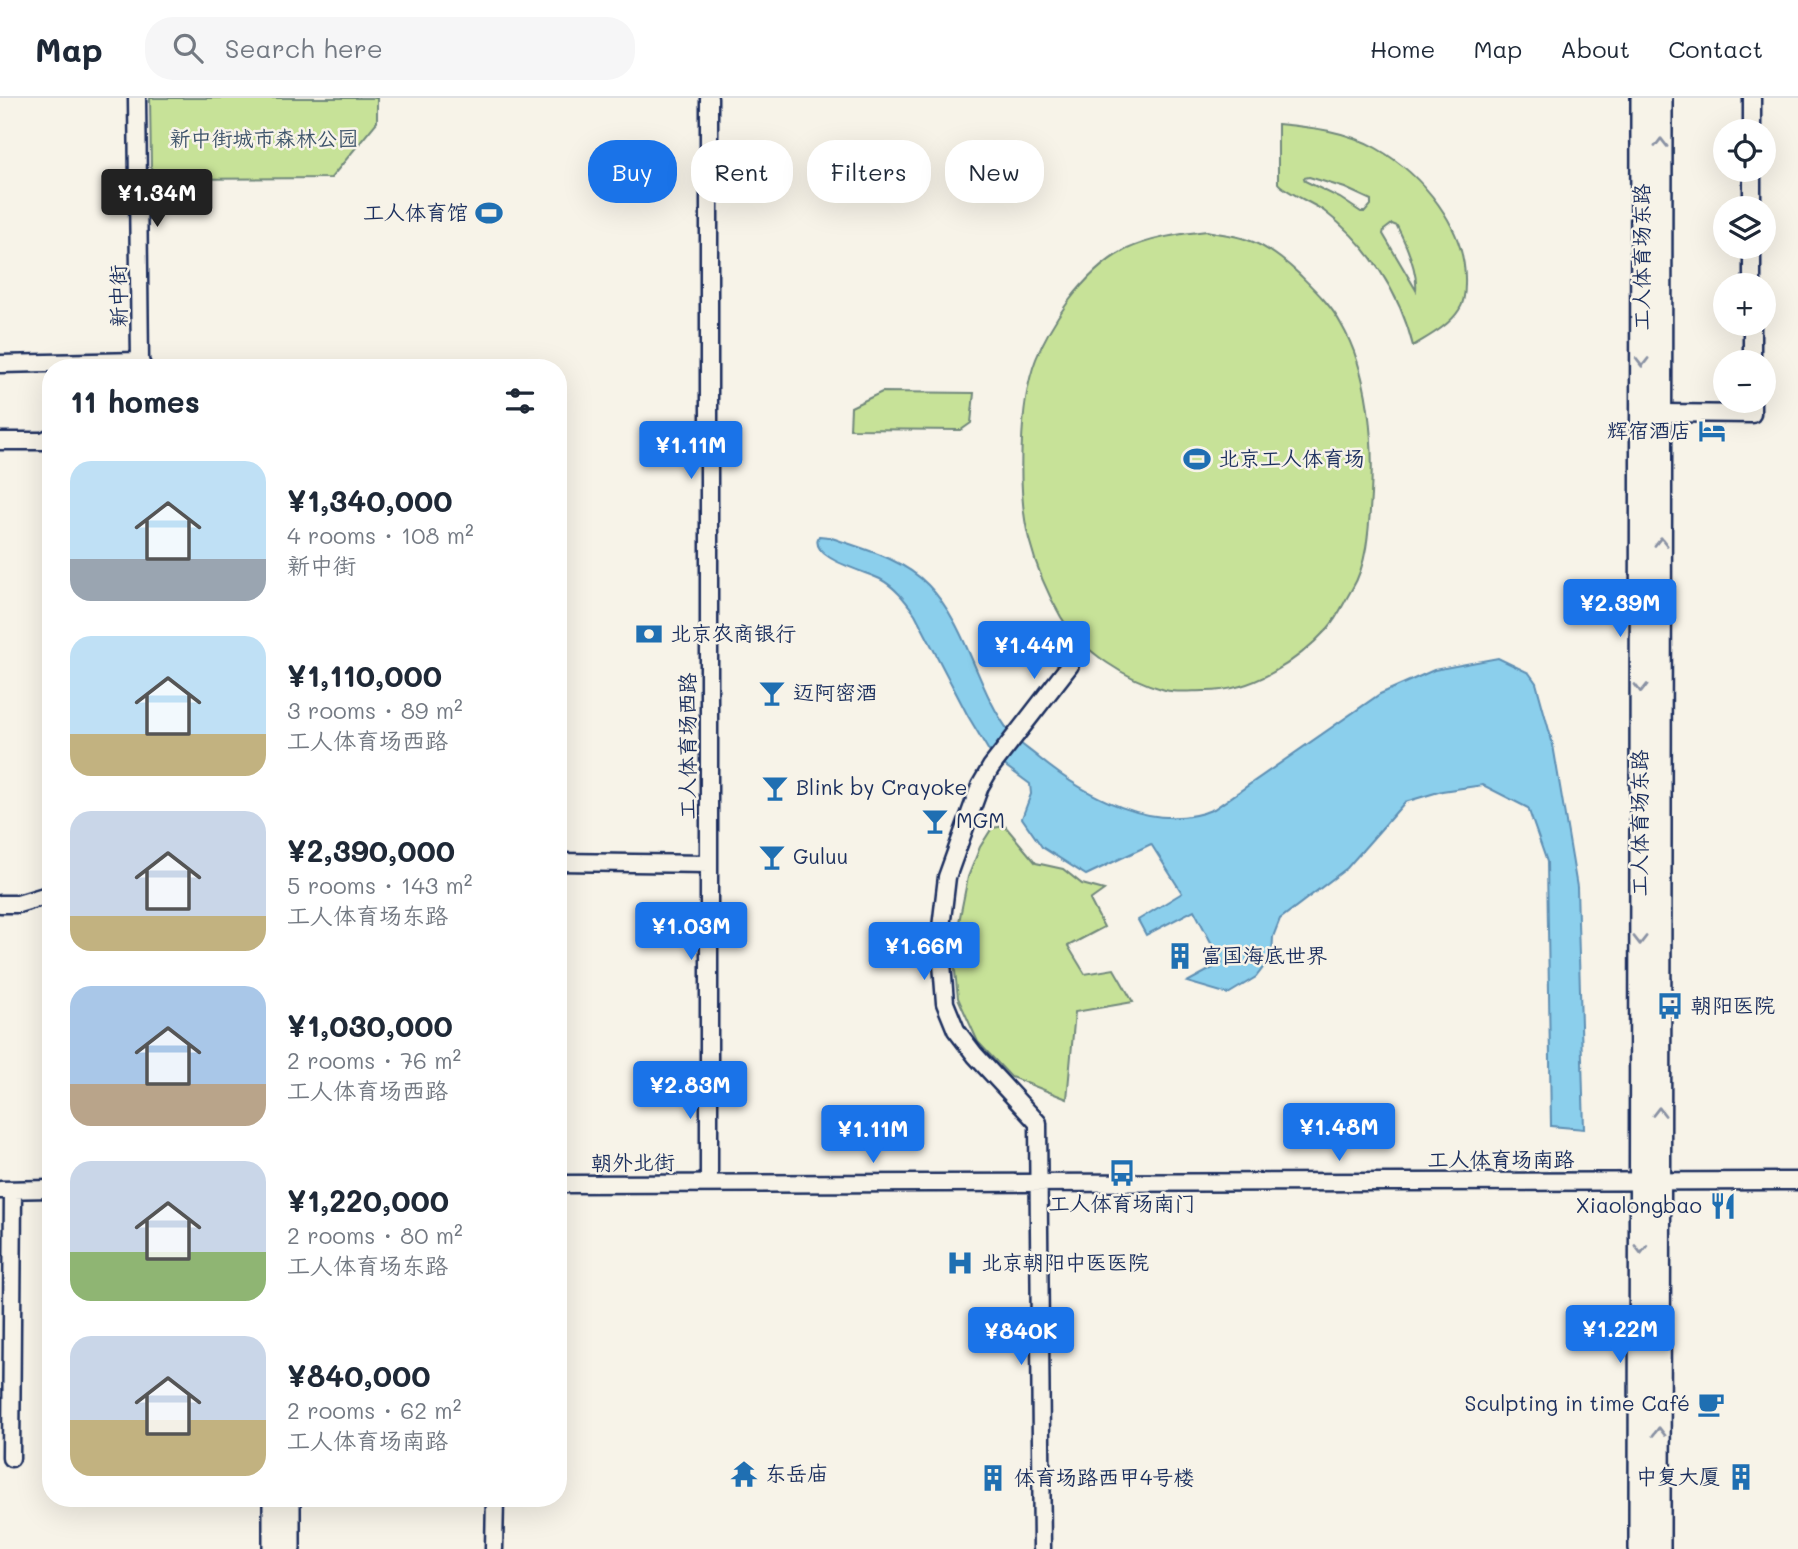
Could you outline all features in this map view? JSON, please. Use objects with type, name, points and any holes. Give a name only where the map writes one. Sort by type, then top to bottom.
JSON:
[{"type":"main road","name":"工人体育场东路","points":[[1642,98],[1650,1180],[1659,1549]]},
{"type":"main road","name":"工人体育场东路","points":[[1640,1549],[1650,1180],[1661,412],[1661,98]]},
{"type":"main road","points":[[274,1507],[274,1549]]},
{"type":"main road","points":[[289,1507],[289,1549]]},
{"type":"street","name":"新中街","points":[[137,98],[142,359]]},
{"type":"street","name":"工人体育场西路","points":[[709,98],[709,1183]]},
{"type":"street","points":[[1752,98],[1752,119]]},
{"type":"street","points":[[0,364],[42,364]]},
{"type":"street","points":[[1661,412],[1752,413]]},
{"type":"street","points":[[0,441],[42,441]]},
{"type":"street","points":[[1042,1549],[1038,1123],[975,1055],[956,1030],[945,1003],[940,936],[947,877],[980,786],[991,767],[1070,665]]},
{"type":"street","points":[[567,862],[709,864]]},
{"type":"street","points":[[0,904],[18,904],[42,897]]},
{"type":"street","name":"工人体育场南路","points":[[709,1183],[1798,1181]]},
{"type":"street","name":"朝外北街","points":[[567,1184],[709,1183]]},
{"type":"street","points":[[11,1458],[7,1190],[42,1189]]},
{"type":"street","points":[[494,1549],[495,1507]]},
{"type":"green space","name":"新中街城市森林公园","points":[[150,98],[377,98],[377,122],[331,178],[159,179],[151,167]]},
{"type":"green space","points":[[1278,124],[1341,134],[1365,142],[1393,159],[1425,188],[1450,223],[1458,243],[1464,263],[1465,284],[1464,298],[1455,316],[1413,346],[1400,307],[1368,254],[1324,211],[1278,183]],"holes":[[[1309,177],[1345,188],[1371,200],[1371,205],[1365,212],[1361,212],[1305,181],[1304,178]],[[1392,224],[1397,226],[1411,257],[1416,290],[1383,234]]]},
{"type":"green space","name":"北京工人体育场","points":[[1207,231],[1236,236],[1274,253],[1316,291],[1341,324],[1358,363],[1368,407],[1372,452],[1369,519],[1365,556],[1357,579],[1335,619],[1316,641],[1272,673],[1239,686],[1222,690],[1174,691],[1136,679],[1107,662],[1081,641],[1061,617],[1039,569],[1025,520],[1021,473],[1023,423],[1030,377],[1039,352],[1059,316],[1087,280],[1108,260],[1125,250],[1165,237]]},
{"type":"green space","points":[[882,392],[974,393],[971,423],[961,430],[850,429],[851,407]]},
{"type":"green space","points":[[1005,826],[1036,863],[1063,869],[1082,884],[1104,890],[1090,900],[1104,927],[1068,946],[1085,974],[1114,969],[1133,1002],[1075,1012],[1067,1099],[1011,1077],[978,1042],[958,998],[954,962],[968,877],[980,847],[992,828]]},
{"type":"water","points":[[819,536],[882,555],[918,576],[942,601],[999,717],[1014,737],[1077,785],[1121,807],[1145,814],[1191,816],[1214,809],[1380,694],[1434,670],[1498,658],[1529,673],[1536,683],[1553,745],[1577,887],[1584,1129],[1551,1126],[1547,862],[1528,808],[1483,785],[1442,791],[1405,802],[1347,868],[1280,919],[1273,937],[1272,956],[1256,977],[1228,994],[1187,982],[1222,963],[1194,910],[1146,935],[1138,920],[1182,893],[1151,844],[1086,875],[1042,847],[1022,818],[1031,794],[1030,784],[992,756],[915,614],[885,582],[839,563],[821,551]]},
{"type":"place","name":"工人体育馆","points":[[489,213]]},
{"type":"place","name":"辉宿酒店","points":[[1712,431]]},
{"type":"place","name":"北京工人体育场","points":[[1197,459]]},
{"type":"place","name":"北京农商银行","points":[[649,634]]},
{"type":"place","name":"迈阿密酒","points":[[772,693]]},
{"type":"place","name":"Blink by Crayoke","points":[[775,788]]},
{"type":"place","name":"MGM","points":[[935,821]]},
{"type":"place","name":"Guluu","points":[[772,857]]},
{"type":"place","name":"富国海底世界","points":[[1180,956]]},
{"type":"place","name":"朝阳医院","points":[[1670,1006]]},
{"type":"place","name":"工人体育场南门","points":[[1122,1173]]},
{"type":"place","name":"Xiaolongbao","points":[[1723,1206]]},
{"type":"place","name":"北京朝阳中医医院","points":[[960,1263]]},
{"type":"place","name":"Sculpting in time Café","points":[[1711,1404]]},
{"type":"place","name":"东岳庙","points":[[744,1474]]},
{"type":"place","name":"中复大厦","points":[[1741,1477]]},
{"type":"place","name":"体育场路西甲4号楼","points":[[993,1478]]}]
